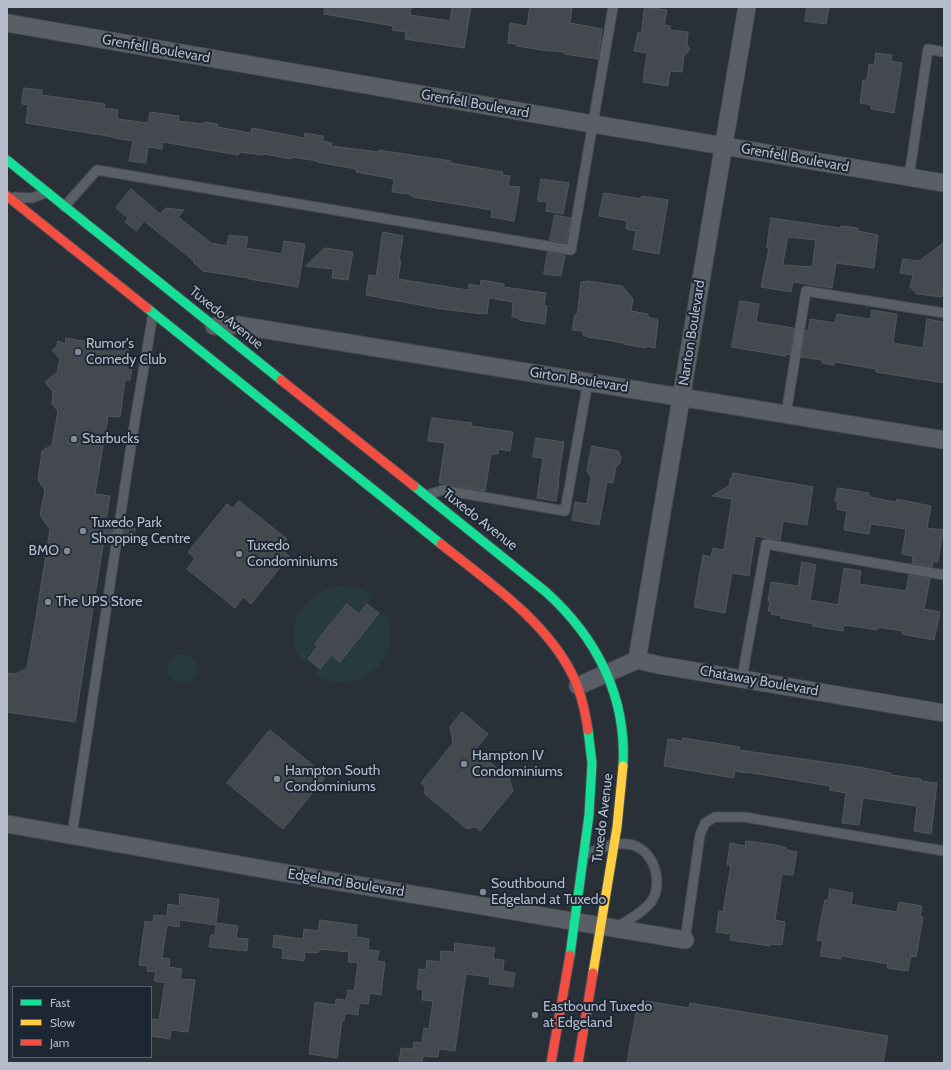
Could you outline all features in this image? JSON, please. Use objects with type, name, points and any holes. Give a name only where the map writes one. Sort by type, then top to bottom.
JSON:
[{"type":"main road","name":"Tuxedo Avenue","points":[[7,160],[520,571],[555,601],[582,631],[606,673],[614,694],[620,716],[624,766],[614,843],[609,926],[578,1063]]},
{"type":"main road","name":"Tuxedo Avenue","points":[[7,196],[512,602],[527,615],[551,642],[572,673],[578,686],[586,713],[592,757],[592,780],[585,854],[551,1063]]},
{"type":"street","name":"Nanton Boulevard","points":[[638,660],[747,7]]},
{"type":"street","name":"Grenfell Boulevard","points":[[7,23],[944,183]]},
{"type":"street","name":"Girton Boulevard","points":[[214,326],[238,325],[944,440]]},
{"type":"street","points":[[578,686],[638,660]]},
{"type":"street","name":"Chataway Boulevard","points":[[638,660],[944,713]]},
{"type":"street","name":"Edgeland Boulevard","points":[[7,824],[280,872],[575,920],[684,940]]},
{"type":"lane","points":[[64,207],[97,170],[571,250],[614,7]]},
{"type":"lane","points":[[909,177],[928,49],[944,52]]},
{"type":"lane","points":[[7,196],[32,198],[47,192]]},
{"type":"lane","points":[[786,414],[806,291],[944,313]]},
{"type":"lane","points":[[72,835],[135,420],[153,313]]},
{"type":"lane","points":[[426,495],[443,490],[565,511],[588,381]]},
{"type":"lane","points":[[742,678],[766,544],[944,575]]},
{"type":"lane","points":[[684,940],[700,835],[706,823],[715,818],[744,817],[944,851]]},
{"type":"lane","points":[[585,854],[614,843],[629,844],[637,846],[644,851],[652,861],[657,879],[656,892],[651,902],[645,908],[609,926]]},
{"type":"green space","points":[[341,586],[362,589],[372,597],[359,614],[346,604],[315,644],[318,646],[307,660],[302,661],[295,648],[294,634],[295,624],[302,608],[315,595],[322,591]]},
{"type":"green space","points":[[379,613],[386,615],[390,631],[389,646],[383,659],[374,670],[361,678],[347,682],[332,682],[316,676],[316,673],[331,655],[340,662]]},
{"type":"green space","points":[[182,654],[193,658],[197,669],[193,680],[182,684],[171,680],[167,669],[171,658]]},
{"type":"building","points":[[325,7],[411,7],[410,15],[450,21],[452,7],[471,7],[464,48],[405,39],[406,32],[392,30],[393,26],[324,14]]},
{"type":"building","points":[[530,7],[572,7],[570,23],[602,29],[598,59],[564,54],[564,52],[517,46],[517,44],[508,43],[510,23],[527,26]]},
{"type":"building","points":[[645,7],[667,10],[664,25],[670,26],[670,30],[688,32],[687,45],[690,49],[684,56],[682,72],[670,71],[668,86],[643,82],[647,53],[634,51],[638,32],[641,33]]},
{"type":"building","points":[[807,7],[829,7],[826,24],[805,21]]},
{"type":"building","points":[[876,53],[892,55],[891,61],[902,63],[894,113],[871,109],[871,105],[860,103],[863,80],[867,80],[869,64],[874,65]]},
{"type":"building","points":[[24,88],[42,90],[42,95],[105,104],[104,108],[118,110],[117,119],[148,123],[150,112],[179,116],[178,121],[218,124],[217,127],[251,133],[252,128],[304,138],[305,133],[323,136],[323,141],[332,143],[331,146],[379,152],[379,150],[451,161],[451,163],[503,172],[502,175],[510,176],[508,186],[520,187],[514,221],[491,217],[492,210],[413,197],[409,194],[392,192],[394,179],[356,172],[356,169],[317,162],[318,161],[239,152],[238,155],[163,142],[162,149],[148,147],[146,163],[129,161],[133,141],[26,123],[28,105],[22,104]]},
{"type":"building","points":[[541,179],[569,183],[563,214],[546,211],[547,202],[538,201]]},
{"type":"building","points":[[131,189],[160,214],[166,208],[184,210],[178,217],[211,243],[227,246],[229,235],[248,237],[246,248],[282,254],[284,241],[305,244],[298,287],[203,271],[193,262],[194,261],[144,221],[136,231],[125,222],[128,218],[116,208]]},
{"type":"building","points":[[604,193],[641,199],[642,196],[668,200],[659,254],[633,249],[636,231],[626,229],[627,221],[599,216]]},
{"type":"building","points":[[555,215],[571,218],[566,243],[550,240]]},
{"type":"building","points":[[771,218],[840,228],[841,226],[858,228],[858,231],[878,235],[874,268],[836,263],[832,288],[793,282],[791,292],[761,287],[769,248],[767,248]],"holes":[[[788,237],[816,240],[812,267],[783,265]]]},
{"type":"building","points":[[383,232],[403,236],[398,279],[468,290],[469,284],[480,286],[481,280],[504,284],[504,287],[546,293],[544,305],[547,306],[545,324],[519,320],[519,318],[512,317],[513,302],[489,298],[487,314],[483,314],[441,309],[366,295],[369,275],[376,276]]},
{"type":"building","points":[[944,243],[944,283],[942,297],[917,294],[910,287],[913,275],[900,273],[903,259],[919,261]]},
{"type":"building","points":[[325,248],[353,252],[348,280],[332,278],[333,269],[306,266]]},
{"type":"building","points":[[548,252],[565,255],[561,276],[544,274]]},
{"type":"building","points":[[587,281],[622,286],[633,299],[631,311],[648,314],[648,317],[658,320],[655,348],[646,346],[646,348],[588,337],[583,335],[583,331],[572,330],[575,315],[577,316],[581,282]]},
{"type":"building","points":[[740,301],[759,304],[756,322],[794,328],[790,355],[786,354],[785,356],[732,347]]},
{"type":"building","points":[[872,310],[897,314],[893,343],[923,348],[927,319],[944,322],[944,383],[876,372],[876,369],[835,362],[834,365],[822,363],[822,360],[801,357],[806,330],[808,331],[810,319],[835,323],[837,314],[870,319]]},
{"type":"building","name":"Tuxedo Park Shopping Centre","points":[[66,338],[129,349],[126,367],[132,368],[130,380],[125,380],[120,417],[108,416],[95,494],[110,496],[106,522],[113,523],[112,534],[105,533],[75,722],[7,712],[7,673],[16,674],[27,668],[50,529],[40,515],[45,490],[38,480],[42,451],[52,445],[58,411],[52,404],[53,392],[45,382],[57,372],[60,359],[52,350],[56,347],[58,341],[65,344]]},
{"type":"building","points":[[432,418],[472,423],[471,426],[513,432],[510,451],[499,449],[498,454],[491,454],[485,491],[439,483],[445,443],[428,441]]},
{"type":"building","points":[[536,438],[564,442],[556,501],[537,498],[543,458],[533,457]]},
{"type":"building","points":[[592,446],[618,451],[621,457],[620,463],[616,467],[613,483],[607,482],[599,525],[572,520],[575,502],[587,504],[591,477],[587,471]]},
{"type":"building","points":[[733,473],[813,487],[807,525],[783,521],[780,540],[755,536],[749,576],[732,573],[725,613],[694,607],[703,555],[711,557],[713,548],[724,550],[732,499],[712,496],[730,485],[730,479],[732,478]]},
{"type":"building","points":[[838,488],[869,493],[869,497],[896,502],[897,499],[931,506],[927,528],[943,530],[938,562],[933,561],[932,567],[912,563],[913,556],[902,554],[906,529],[871,524],[869,534],[844,530],[847,511],[837,509],[838,502],[835,501]]},
{"type":"building","name":"Tuxedo Condominiums","points":[[239,501],[287,539],[280,548],[289,556],[251,604],[243,597],[235,608],[187,569],[195,558],[188,552],[227,504],[233,508]]},
{"type":"building","points":[[125,526],[135,528],[134,535],[124,534]]},
{"type":"building","points":[[802,562],[816,565],[810,600],[838,605],[844,568],[861,571],[859,584],[906,591],[909,575],[930,579],[924,609],[940,612],[934,640],[902,634],[903,631],[878,627],[878,630],[844,625],[843,631],[812,626],[813,624],[781,618],[781,616],[771,614],[772,611],[768,611],[770,602],[768,601],[771,582],[798,586]]},
{"type":"building","points":[[347,604],[359,614],[367,604],[379,613],[340,662],[331,655],[320,669],[308,659],[318,646],[315,644]]},
{"type":"building","name":"Hampton IV Condominiums","points":[[462,712],[488,734],[475,750],[509,778],[513,791],[480,831],[476,827],[467,829],[425,794],[425,786],[421,783],[453,743],[450,727]]},
{"type":"building","name":"Hampton South Condominiums","points":[[270,730],[326,776],[283,829],[227,783]]},
{"type":"building","points":[[683,738],[740,747],[739,750],[859,767],[891,773],[891,775],[937,783],[931,834],[914,831],[917,806],[863,798],[859,825],[842,823],[846,793],[830,790],[830,786],[747,772],[735,771],[734,778],[664,766],[668,739],[682,741]]},
{"type":"building","points":[[746,841],[777,845],[786,848],[786,850],[797,852],[793,875],[782,874],[775,920],[785,922],[782,945],[771,944],[770,946],[730,940],[731,934],[716,932],[719,911],[723,912],[731,865],[727,865],[730,843],[745,846]]},
{"type":"building","points":[[830,889],[853,893],[851,904],[865,907],[897,912],[899,902],[922,906],[920,917],[923,917],[916,957],[911,956],[908,971],[887,968],[888,964],[842,956],[841,959],[820,956],[823,941],[817,940],[825,900],[828,900]]},
{"type":"building","points":[[180,894],[219,899],[216,923],[238,926],[236,938],[248,939],[247,951],[209,947],[211,935],[215,935],[216,925],[180,920],[179,927],[167,925],[162,958],[170,959],[169,967],[182,969],[180,979],[195,980],[188,1032],[171,1030],[170,1039],[152,1036],[152,1019],[159,1020],[165,983],[154,981],[156,972],[147,971],[148,966],[139,965],[145,921],[153,922],[154,915],[167,916],[168,904],[179,906]]},
{"type":"building","points":[[320,920],[357,925],[356,937],[369,939],[368,950],[379,951],[377,961],[385,962],[381,995],[370,993],[368,1004],[359,1003],[358,1015],[345,1013],[344,1021],[342,1020],[337,1058],[309,1054],[315,1002],[335,1005],[336,999],[346,1000],[348,990],[354,991],[358,963],[348,962],[349,952],[319,949],[318,953],[305,952],[304,961],[282,958],[283,949],[273,947],[274,935],[303,939],[304,929],[318,931]]},
{"type":"building","points":[[455,943],[495,948],[493,959],[504,960],[503,971],[515,973],[513,987],[489,984],[490,977],[466,974],[455,1051],[439,1049],[438,1057],[423,1056],[422,1063],[399,1063],[401,1048],[413,1049],[414,1042],[422,1043],[424,1028],[429,1029],[433,1001],[422,1000],[423,990],[417,989],[419,969],[426,970],[427,960],[440,962],[441,951],[454,952]]},
{"type":"building","points":[[646,1001],[689,1008],[690,1003],[888,1036],[883,1063],[627,1063],[636,1012],[644,1013]]},
{"type":"traffic: fast","points":[[7,160],[281,380]]},
{"type":"traffic: fast","points":[[147,308],[441,544]]},
{"type":"traffic: fast","points":[[414,486],[546,592],[580,629],[594,649],[605,670],[614,693],[620,716],[623,741],[623,766]]},
{"type":"traffic: fast","points":[[570,955],[589,815],[592,763],[588,730]]},
{"type":"traffic: slow","points":[[593,973],[617,827],[623,766]]},
{"type":"traffic: jam","points":[[7,196],[147,308]]},
{"type":"traffic: jam","points":[[281,380],[414,486]]},
{"type":"traffic: jam","points":[[441,544],[496,587],[547,636],[561,654],[578,687],[586,716],[588,730]]},
{"type":"traffic: jam","points":[[551,1063],[570,955]]},
{"type":"traffic: jam","points":[[578,1063],[593,973]]},
{"type":"place","name":"Rumor's Comedy Club","points":[[78,352]]},
{"type":"place","name":"Starbucks","points":[[74,439]]},
{"type":"place","name":"Tuxedo Park Shopping Centre","points":[[83,531]]},
{"type":"place","name":"BMO","points":[[67,551]]},
{"type":"place","name":"Tuxedo Condominiums","points":[[239,554]]},
{"type":"place","name":"The UPS Store","points":[[48,602]]},
{"type":"place","name":"Hampton IV Condominiums","points":[[464,764]]},
{"type":"place","name":"Hampton South Condominiums","points":[[277,779]]},
{"type":"place","name":"Southbound Edgeland at Tuxedo","points":[[483,892]]},
{"type":"place","name":"Eastbound Tuxedo at Edgeland","points":[[535,1015]]}]
